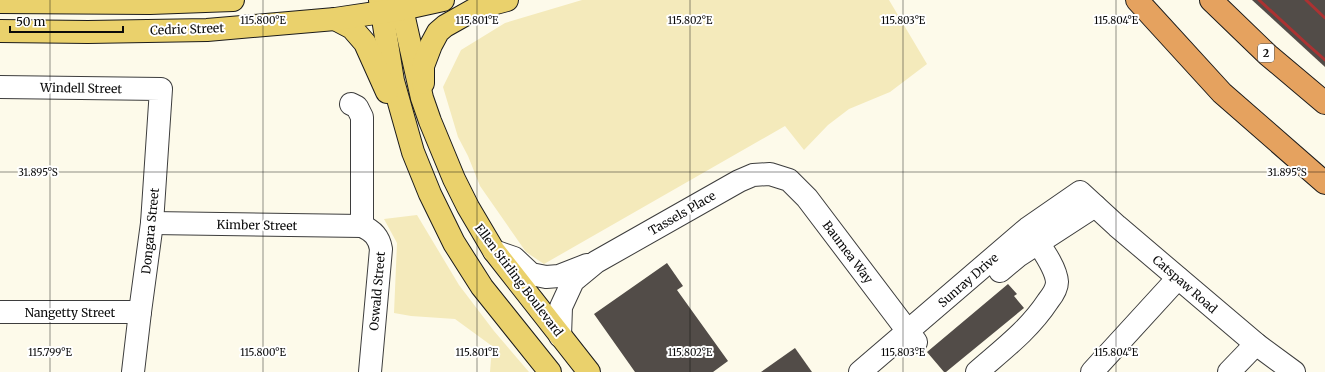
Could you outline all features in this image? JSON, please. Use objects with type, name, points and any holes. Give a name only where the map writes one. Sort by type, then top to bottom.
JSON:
[{"type":"highway","points":[[1137,0],[1222,93],[1325,183]]},
{"type":"highway","name":"2","points":[[1211,0],[1268,55],[1325,103]]},
{"type":"main road","points":[[0,2],[150,3],[233,0]]},
{"type":"main road","name":"Cedric Street","points":[[0,31],[88,32],[207,30],[335,19],[391,5],[443,0]]},
{"type":"main road","points":[[422,98],[423,66],[438,32],[445,26],[477,8],[507,0]]},
{"type":"main road","points":[[391,5],[393,81],[413,152]]},
{"type":"main road","name":"Ellen Stirling Boulevard","points":[[391,5],[430,121],[454,179],[468,207],[494,251],[589,372]]},
{"type":"main road","points":[[335,19],[352,28],[365,42],[430,194],[454,243],[482,287],[550,372]]},
{"type":"street","name":"Windell Street","points":[[0,87],[161,90]]},
{"type":"street","name":"Dongara Street","points":[[133,372],[152,223],[161,90]]},
{"type":"street","points":[[351,104],[357,108],[362,117],[362,226]]},
{"type":"street","name":"Tassels Place","points":[[560,336],[561,306],[574,281],[596,262],[739,181],[753,175],[770,174]]},
{"type":"street","name":"Baumea Way","points":[[770,174],[789,180],[807,198],[912,336]]},
{"type":"street","name":"Sunray Drive","points":[[860,372],[995,275],[1028,239],[1087,199]]},
{"type":"street","name":"Catspaw Road","points":[[1087,199],[1256,344],[1294,372]]},
{"type":"street","name":"Kimber Street","points":[[152,223],[362,226]]},
{"type":"street","name":"Oswald Street","points":[[362,226],[370,230],[376,236],[380,241],[382,249],[370,372]]},
{"type":"street","points":[[977,372],[1020,335],[1036,319],[1053,294],[1057,284],[1056,274],[1051,264],[1028,239]]},
{"type":"street","name":"Tassels Place","points":[[494,251],[514,258],[532,274],[546,277],[559,276],[568,271],[596,262]]},
{"type":"street","points":[[1092,372],[1178,278]]},
{"type":"street","name":"Nangetty Street","points":[[0,312],[140,312]]},
{"type":"street","name":"Sunray Drive","points":[[881,372],[912,336]]},
{"type":"street","points":[[1229,372],[1256,344]]},
{"type":"sand","points":[[582,0],[889,0],[927,64],[890,92],[849,109],[828,125],[804,150],[785,126],[544,264],[526,252],[480,186],[468,156],[458,137],[443,87],[461,50],[505,23]]},
{"type":"sand","points":[[417,215],[459,285],[494,331],[529,372],[490,372],[492,346],[455,319],[411,316],[394,313],[397,243],[384,219]]},
{"type":"building","points":[[1252,0],[1325,0],[1325,67]]},
{"type":"building","points":[[667,263],[683,286],[677,290],[728,361],[713,372],[635,372],[594,314]]},
{"type":"building","points":[[1008,284],[1017,294],[1014,296],[1024,308],[946,372],[944,372],[927,352]]},
{"type":"building","points":[[795,348],[812,372],[761,372]]},
{"type":"railway","points":[[1259,0],[1325,60]]},
{"type":"railway","points":[[1306,0],[1325,18]]}]
